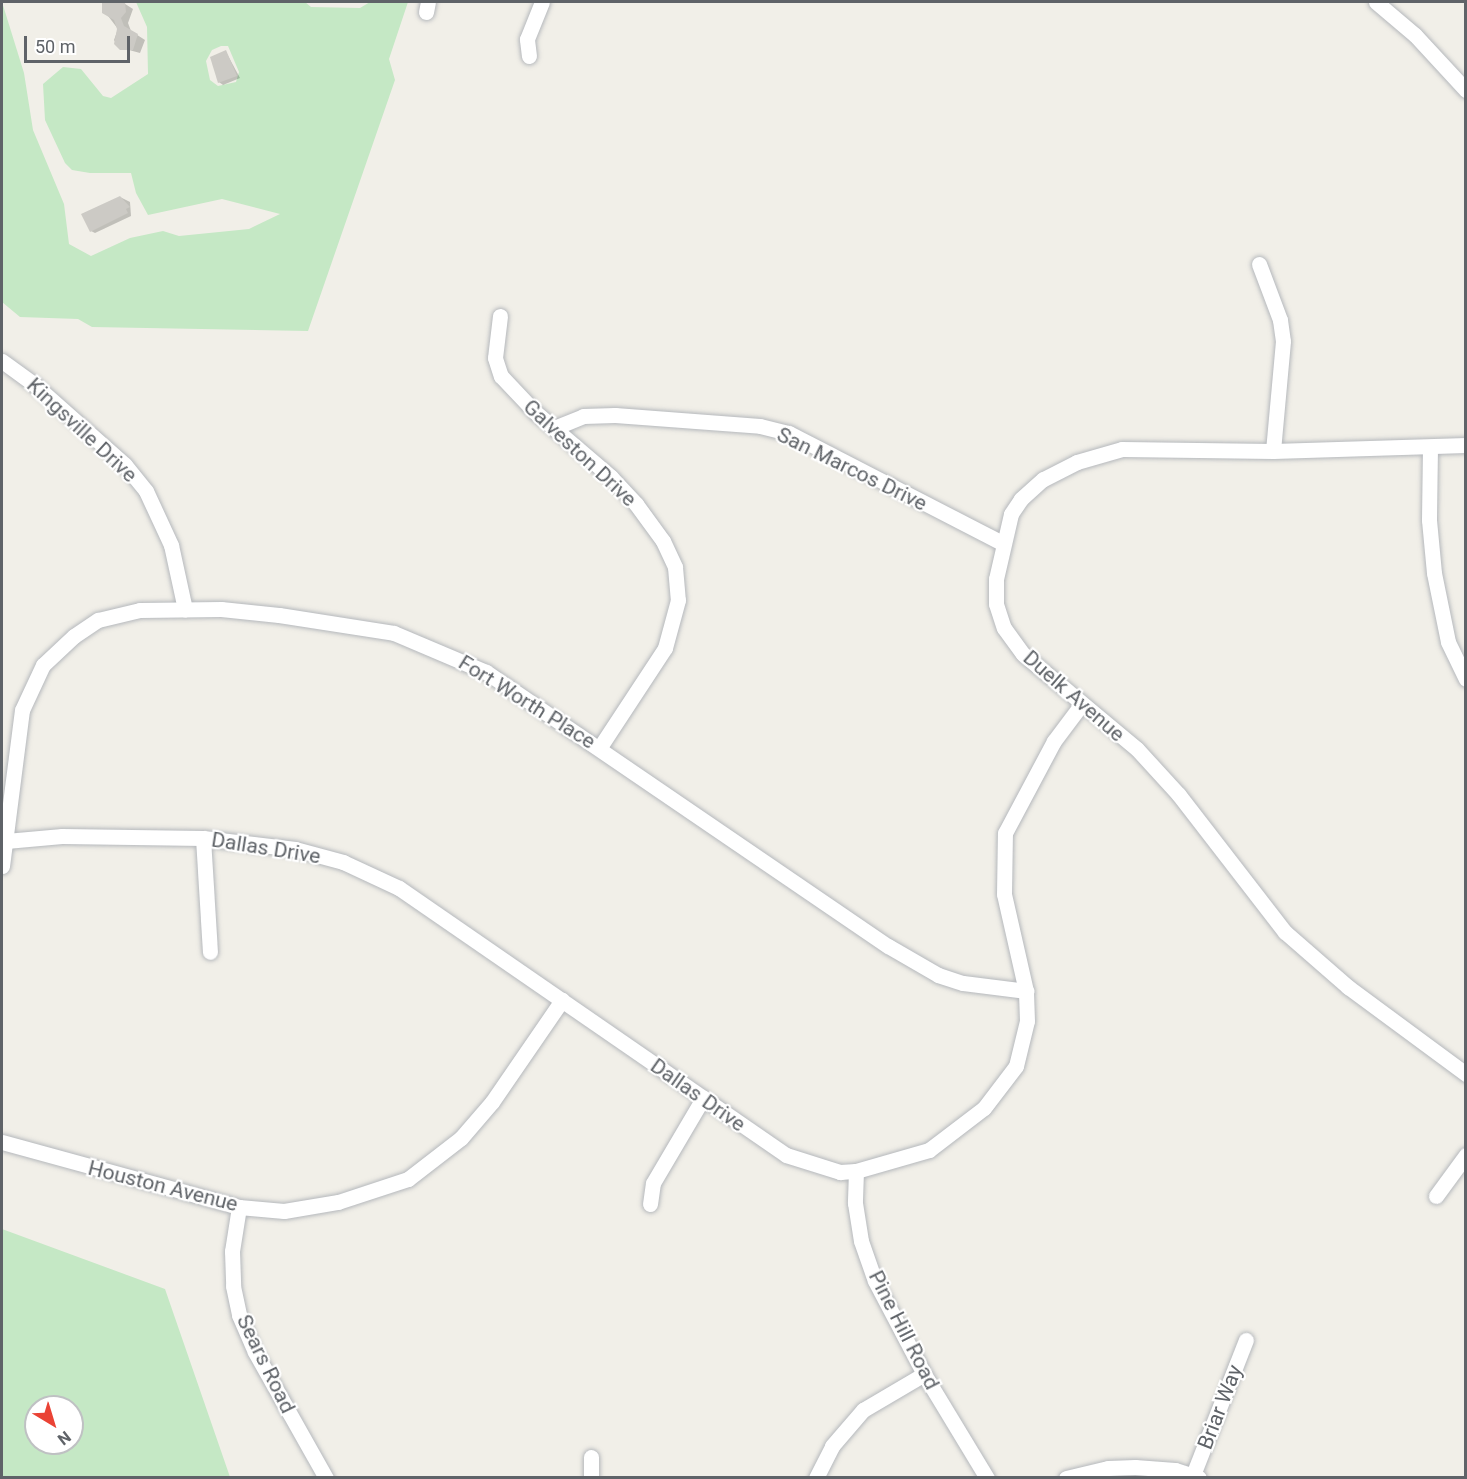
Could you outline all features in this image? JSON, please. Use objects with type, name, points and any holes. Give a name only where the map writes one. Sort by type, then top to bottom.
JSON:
[{"type":"street","points":[[529,56],[527,39],[542,2]]},
{"type":"street","points":[[1377,2],[1415,35],[1466,90]]},
{"type":"street","points":[[1259,264],[1280,320],[1282,341],[1273,452]]},
{"type":"street","name":"Galveston Drive","points":[[500,316],[495,358],[501,376],[636,504],[663,541],[675,567],[677,609],[665,648],[600,747]]},
{"type":"street","name":"Kingsville Drive","points":[[2,361],[35,385],[125,465],[146,491],[171,545],[185,609]]},
{"type":"street","name":"San Marcos Drive","points":[[554,428],[583,416],[615,415],[759,426],[789,433],[1002,543]]},
{"type":"street","name":"Duelk Avenue","points":[[1466,445],[1273,452],[1122,449],[1077,462],[1043,479],[1021,499],[1011,514],[1002,543],[996,603],[1004,628],[1039,670],[1137,749],[1179,795],[1285,932],[1348,987],[1466,1074]]},
{"type":"street","points":[[1430,447],[1429,520],[1434,573],[1448,642],[1466,679]]},
{"type":"street","name":"Fort Worth Place","points":[[2,866],[22,710],[43,665],[74,636],[98,620],[140,610],[185,609],[279,615],[394,633],[486,672],[600,747],[757,860],[928,969],[963,983],[1026,990]]},
{"type":"street","name":"Dallas Drive","points":[[6,841],[62,836],[202,838],[295,849],[343,862],[399,888],[786,1155],[831,1170],[856,1171],[929,1150],[984,1108],[1004,1086],[1024,1042],[1026,990],[1004,894],[1005,833],[1054,741],[1081,705]]},
{"type":"street","points":[[202,838],[210,952]]},
{"type":"street","name":"Houston Avenue","points":[[2,1142],[239,1207],[284,1211],[338,1202],[408,1179],[453,1145],[492,1102],[562,1000]]},
{"type":"street","points":[[650,1204],[653,1183],[703,1098]]},
{"type":"street","points":[[1436,1196],[1466,1155]]},
{"type":"street","name":"Pine Hill Road","points":[[856,1171],[861,1241],[875,1281],[924,1374],[987,1478]]},
{"type":"street","name":"Sears Road","points":[[239,1207],[232,1251],[233,1286],[240,1315],[255,1352],[326,1478]]},
{"type":"street","name":"Briar Way","points":[[1196,1476],[1246,1340]]},
{"type":"street","points":[[816,1478],[832,1446],[863,1410],[924,1374]]},
{"type":"street","points":[[591,1457],[591,1478]]},
{"type":"street","points":[[1066,1478],[1108,1468],[1135,1467],[1196,1476]]},
{"type":"green space","points":[[2,2],[24,73],[33,130],[64,204],[69,244],[91,256],[130,238],[163,231],[179,236],[249,229],[280,214],[222,199],[148,215],[136,193],[131,173],[90,173],[72,170],[65,163],[45,120],[43,84],[63,67],[81,69],[103,96],[111,98],[148,74],[147,27],[136,2],[305,2],[311,7],[360,8],[370,2],[408,2],[389,59],[395,80],[308,331],[92,327],[78,319],[20,317],[2,302]],"holes":[[[228,46],[239,72],[236,82],[218,86],[210,80],[206,61],[212,50]]]},
{"type":"green space","points":[[2,1229],[165,1289],[230,1477],[2,1477]]},
{"type":"building","points":[[102,2],[125,2],[126,12],[121,18],[124,26],[138,34],[133,50],[120,50],[114,44],[117,29],[114,20],[102,13]]},
{"type":"building","points":[[226,50],[237,76],[218,83],[210,57]]},
{"type":"building","points":[[120,196],[130,207],[126,209],[128,213],[90,232],[81,214]]}]
